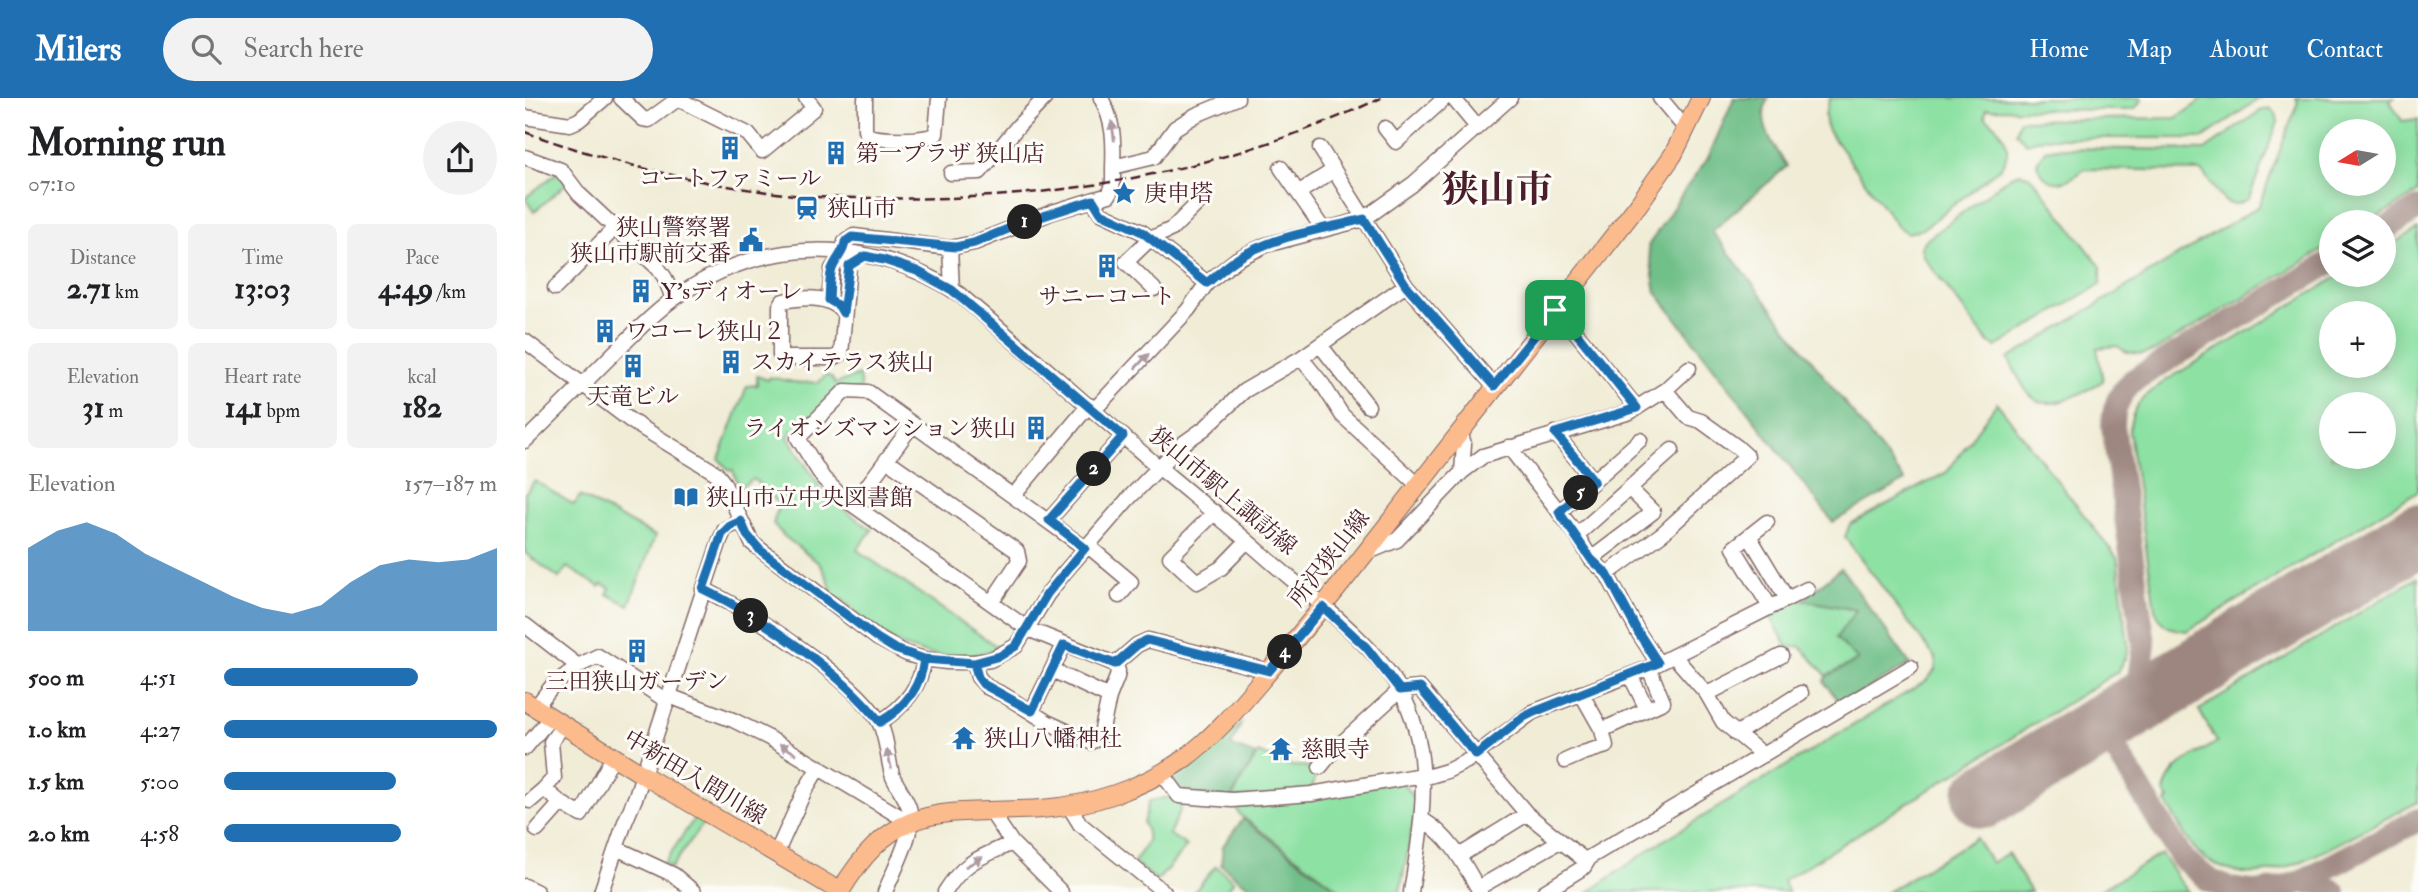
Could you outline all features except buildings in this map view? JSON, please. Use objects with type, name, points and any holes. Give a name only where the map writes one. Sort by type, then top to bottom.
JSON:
[{"type":"main road","name":"所沢狭山線","points":[[841,892],[852,872],[872,848],[909,822],[950,812],[1069,806],[1117,793],[1180,762],[1219,729],[1323,607],[1638,205],[1673,155],[1700,98]]},
{"type":"main road","name":"中新田入間川線","points":[[530,704],[613,757],[841,892]]},
{"type":"street","points":[[525,117],[570,124],[579,120],[605,98]]},
{"type":"street","points":[[621,98],[643,119],[649,120],[678,98],[748,134],[762,151],[814,108],[806,98]]},
{"type":"street","points":[[865,98],[865,130],[868,136],[928,138],[936,134],[938,128],[939,98]]},
{"type":"street","points":[[951,173],[981,172],[1045,98]]},
{"type":"street","points":[[843,313],[839,306],[829,300],[787,300],[780,304],[779,352],[783,358],[834,358],[841,354],[846,259],[845,242],[848,238],[854,236],[950,248],[974,243],[1025,222],[1109,195],[1113,188],[1113,127],[1101,98]]},
{"type":"street","points":[[1113,167],[1154,157],[1175,128],[1196,115],[1237,98]]},
{"type":"street","points":[[1385,128],[1396,142],[1445,98]]},
{"type":"street","points":[[1453,98],[1477,127]]},
{"type":"street","points":[[1014,495],[1091,407],[1180,319],[1207,283],[1237,258],[1323,229],[1364,219],[1413,184],[1510,98]]},
{"type":"street","points":[[1660,98],[1686,129]]},
{"type":"street","points":[[1320,148],[1406,285],[1494,386]]},
{"type":"street","points":[[525,157],[561,170],[579,194],[658,268],[666,278],[673,299]]},
{"type":"street","points":[[1281,168],[1323,229]]},
{"type":"street","points":[[1298,193],[1334,170]]},
{"type":"street","points":[[1093,200],[1101,213],[1142,232],[1207,283]]},
{"type":"street","points":[[1154,289],[1126,262],[1150,239],[1172,229],[1200,201]]},
{"type":"street","points":[[555,288],[615,228]]},
{"type":"street","points":[[950,248],[952,290]]},
{"type":"street","points":[[818,250],[832,269],[829,300]]},
{"type":"street","name":"狭山市駅上諏訪線","points":[[526,438],[673,299],[703,279],[733,265],[767,256],[818,250],[846,259],[866,256],[917,271],[952,290],[1215,512],[1366,647],[1400,690],[1416,731],[1423,777],[1423,820],[1411,892]]},
{"type":"street","points":[[832,269],[846,259]]},
{"type":"street","points":[[525,341],[641,428],[716,473],[723,482],[747,535],[760,550],[886,644],[924,659],[974,663],[1000,656],[1016,646],[1047,594],[1086,547],[1181,444],[1205,429],[1244,391],[1301,358],[1406,285]]},
{"type":"street","points":[[1555,310],[1562,315],[1637,408]]},
{"type":"street","points":[[1320,345],[1369,406]]},
{"type":"street","points":[[1301,358],[1342,415],[1419,485]]},
{"type":"street","points":[[1365,554],[1397,540],[1462,471],[1483,456],[1637,408],[1665,390],[1689,368]]},
{"type":"street","points":[[1607,574],[1663,533],[1747,456],[1701,421],[1688,417],[1665,390]]},
{"type":"street","points":[[974,663],[983,684],[1047,722],[1084,739],[1096,741],[1100,738],[1109,697],[1117,677],[1115,664],[1028,629],[853,505],[823,478],[798,438],[845,391],[868,392],[1086,547],[1131,582],[1119,596]]},
{"type":"street","points":[[853,505],[913,424]]},
{"type":"street","points":[[1460,431],[1464,444],[1462,471]]},
{"type":"street","points":[[1555,433],[1594,481]]},
{"type":"street","points":[[1049,520],[1123,436]]},
{"type":"street","points":[[1559,512],[1640,440]]},
{"type":"street","points":[[1509,447],[1577,536],[1591,559],[1607,574],[1653,666],[1663,702],[1602,730]]},
{"type":"street","points":[[1577,536],[1672,450]]},
{"type":"street","points":[[887,460],[1017,551],[1019,561],[991,603]]},
{"type":"street","points":[[1591,559],[1653,512],[1630,489]]},
{"type":"street","points":[[1215,512],[1170,556],[1197,582],[1221,568],[1247,541]]},
{"type":"street","points":[[601,892],[643,775],[722,534],[741,521]]},
{"type":"street","points":[[1767,522],[1734,548],[1770,607]]},
{"type":"street","points":[[1749,536],[1787,598]]},
{"type":"street","points":[[703,589],[767,626],[818,662],[864,702],[880,722],[893,777],[911,812],[907,838],[885,892]]},
{"type":"street","points":[[1162,773],[1179,796],[1232,800],[1311,794],[1447,771],[1476,755],[1524,717],[1653,666],[1807,589]]},
{"type":"street","points":[[525,625],[578,666]]},
{"type":"street","points":[[1115,664],[1147,640],[1269,671]]},
{"type":"street","points":[[1032,711],[1064,645]]},
{"type":"street","points":[[530,704],[578,666],[598,656],[668,699],[733,720],[819,767],[909,822]]},
{"type":"street","points":[[1674,656],[1707,694],[1723,722],[1763,755]]},
{"type":"street","points":[[1707,694],[1781,656]]},
{"type":"street","points":[[880,722],[893,714],[918,685],[924,659]]},
{"type":"street","points":[[1544,892],[1584,867],[1590,857],[1601,850],[1911,667]]},
{"type":"street","points":[[1052,670],[1109,697]]},
{"type":"street","points":[[1630,675],[1647,709]]},
{"type":"street","points":[[1320,767],[1334,750],[1400,690],[1420,688],[1527,814],[1587,862]]},
{"type":"street","points":[[1565,761],[1606,746],[1602,730],[1581,693]]},
{"type":"street","points":[[1736,734],[1801,693]]},
{"type":"street","points":[[525,748],[557,721]]},
{"type":"street","points":[[530,801],[554,778],[551,742],[557,721]]},
{"type":"street","points":[[544,789],[581,815],[613,757]]},
{"type":"street","points":[[776,854],[804,792],[819,767]]},
{"type":"street","points":[[537,830],[561,803]]},
{"type":"street","points":[[1069,806],[1080,824],[1155,889]]},
{"type":"street","points":[[990,810],[1012,843],[1061,892]]},
{"type":"street","points":[[1459,856],[1527,814]]},
{"type":"street","points":[[1423,820],[1440,830],[1479,890],[1560,841]]},
{"type":"street","points":[[945,892],[964,867],[1012,843]]},
{"type":"street","points":[[616,848],[674,875],[694,892]]},
{"type":"street","points":[[525,886],[537,892]]},
{"type":"green space","points":[[1734,98],[1768,98],[1765,125],[1787,166],[1712,231],[1905,481],[1833,522],[1656,292],[1648,246],[1708,158]]},
{"type":"green space","points":[[1830,98],[2142,100],[2135,108],[2126,110],[1986,109],[1985,117],[2002,134],[2007,146],[2001,167],[1923,229],[1908,233],[1898,227],[1827,129],[1825,115]]},
{"type":"green space","points":[[2205,98],[2260,98],[2203,138],[2045,138],[2026,143],[2016,132],[2020,120],[2176,118]]},
{"type":"green space","points":[[2296,98],[2394,98],[2390,101],[2402,121],[2418,119],[2418,193],[2389,210],[2319,210],[2319,252],[2154,351],[2141,354],[2127,352],[2117,346],[2097,348],[2103,381],[2088,389],[2052,403],[2043,403],[2032,397],[2008,359],[2259,206],[2298,102]]},
{"type":"green space","points":[[2270,108],[2276,113],[2278,122],[2249,198],[2239,203],[2231,204],[2225,201],[2200,171],[2085,169],[2058,182],[2046,178],[2037,163],[2045,150],[2057,148],[2205,150],[2260,111]]},
{"type":"green space","points":[[558,172],[567,183],[534,212],[525,198]]},
{"type":"green space","points":[[2020,173],[2029,176],[2038,185],[2101,267],[2101,284],[1996,347],[1989,343],[1923,256],[1921,247],[1925,241],[2011,176]]},
{"type":"green space","points":[[2418,229],[2418,491],[2187,631],[2167,626],[2160,620],[2155,609],[2129,431],[2136,407],[2145,396],[2165,381],[2321,287],[2396,287],[2396,242]]},
{"type":"green space","points":[[826,375],[832,378],[835,384],[859,375],[861,388],[796,433],[792,430],[788,437],[821,489],[835,503],[872,530],[857,550],[999,648],[969,655],[937,655],[906,647],[879,632],[842,599],[833,597],[820,564],[773,524],[779,504],[754,479],[739,488],[733,470],[729,471],[719,459],[747,386],[757,385],[757,376],[798,383],[819,382]]},
{"type":"green space","points":[[1997,403],[2117,558],[2128,645],[2126,656],[2117,672],[1783,881],[1788,892],[1589,892],[1656,845],[1926,681],[1935,670],[1936,659],[1845,537],[1850,524],[1947,472]]},
{"type":"green space","points":[[535,481],[574,505],[580,496],[655,536],[629,605],[607,594],[610,588],[602,584],[600,587],[567,567],[559,578],[525,553],[525,493]]},
{"type":"green space","points":[[1841,568],[1910,664],[1841,704],[1824,682],[1827,676],[1858,660],[1836,638],[1856,610],[1803,600]]},
{"type":"green space","points":[[2418,577],[2418,802],[2307,859],[2272,871],[2237,872],[2220,867],[2202,856],[2182,831],[2166,802],[2169,800],[2164,792],[2171,774],[2177,768],[2217,742],[2199,710]]},
{"type":"green space","points":[[1793,600],[1857,610],[1858,660],[1827,676],[1800,646],[1788,648],[1768,612]]},
{"type":"green space","points":[[1241,724],[1231,746],[1256,755],[1231,798],[1180,794],[1169,776]]},
{"type":"green space","points":[[1258,753],[1291,766],[1319,767],[1310,794],[1232,798]]},
{"type":"green space","points":[[1401,781],[1417,802],[1400,892],[1343,892],[1240,815],[1232,800]]},
{"type":"green space","points":[[1174,796],[1181,800],[1180,811],[1169,834],[1187,846],[1157,881],[1134,862],[1147,839],[1143,823],[1149,801]]},
{"type":"green space","points":[[696,816],[704,822],[671,868],[664,863]]},
{"type":"green space","points":[[1243,819],[1342,892],[1259,892],[1237,878],[1221,864],[1223,846]]},
{"type":"green space","points":[[1976,838],[1991,863],[2008,853],[2031,892],[1887,892]]},
{"type":"green space","points":[[2161,854],[2188,892],[2097,892]]},
{"type":"green space","points":[[1216,866],[1234,881],[1225,892],[1194,892]]},
{"type":"taxiway","points":[[2396,222],[2418,209]]},
{"type":"taxiway","points":[[2126,711],[2138,685],[2144,644],[2113,426],[2118,402],[2132,381],[2319,269]]},
{"type":"taxiway","points":[[2101,726],[2182,858],[2209,880],[2230,889],[2251,892]]},
{"type":"taxiway","points":[[2262,892],[2300,882],[2418,820]]},
{"type":"taxiway","points":[[2300,882],[2318,882],[2334,892]]},
{"type":"runway","points":[[1984,797],[2418,535]]},
{"type":"railway","points":[[525,132],[627,164],[732,187],[812,197],[942,198],[1007,195],[1135,178],[1260,146],[1381,98]]},
{"type":"place","name":"コートファミール","points":[[730,148]]},
{"type":"place","name":"第一プラザ 狭山店","points":[[836,153]]},
{"type":"place","name":"庚申塔","points":[[1124,193]]},
{"type":"place","name":"狭山市","points":[[807,208]]},
{"type":"place","name":"狭山警察署 狭山市駅前交番","points":[[751,240]]},
{"type":"place","name":"サニーコート","points":[[1107,266]]},
{"type":"place","name":"Y'sディオーレ","points":[[641,291]]},
{"type":"place","name":"ワコーレ狭山２","points":[[605,331]]},
{"type":"place","name":"スカイテラス狭山","points":[[731,362]]},
{"type":"place","name":"天竜ビル","points":[[633,366]]},
{"type":"place","name":"ライオンズマンション狭山","points":[[1036,428]]},
{"type":"place","name":"狭山市立中央図書館","points":[[686,497]]},
{"type":"place","name":"三田狭山ガーデン","points":[[637,651]]},
{"type":"place","name":"狭山八幡神社","points":[[964,738]]},
{"type":"place","name":"慈眼寺","points":[[1281,749]]},
{"type":"district","name":"狭山市","points":[[1497,190]]},
{"type":"route","points":[[1555,310],[1494,386],[1406,285],[1364,219],[1266,245],[1237,258],[1207,283],[1142,232],[1101,213],[1093,200],[1025,222],[974,243],[950,248],[854,236],[845,242],[844,252],[832,269],[829,300],[839,306],[843,313],[849,266],[856,260],[867,256],[917,271],[959,294],[1123,436],[1049,520],[1085,548],[1047,594],[1016,646],[1000,656],[974,663],[947,662],[924,659],[886,644],[760,550],[752,543],[741,521],[725,529],[722,534],[703,589],[767,626],[818,662],[864,702],[880,722],[893,714],[918,685],[924,659],[974,663],[983,684],[1032,711],[1064,645],[1115,664],[1147,640],[1269,671],[1323,607],[1366,647],[1400,690],[1420,688],[1476,755],[1524,717],[1658,663],[1607,574],[1591,559],[1559,512],[1594,481],[1555,433],[1637,408],[1562,315],[1555,310]]}]
